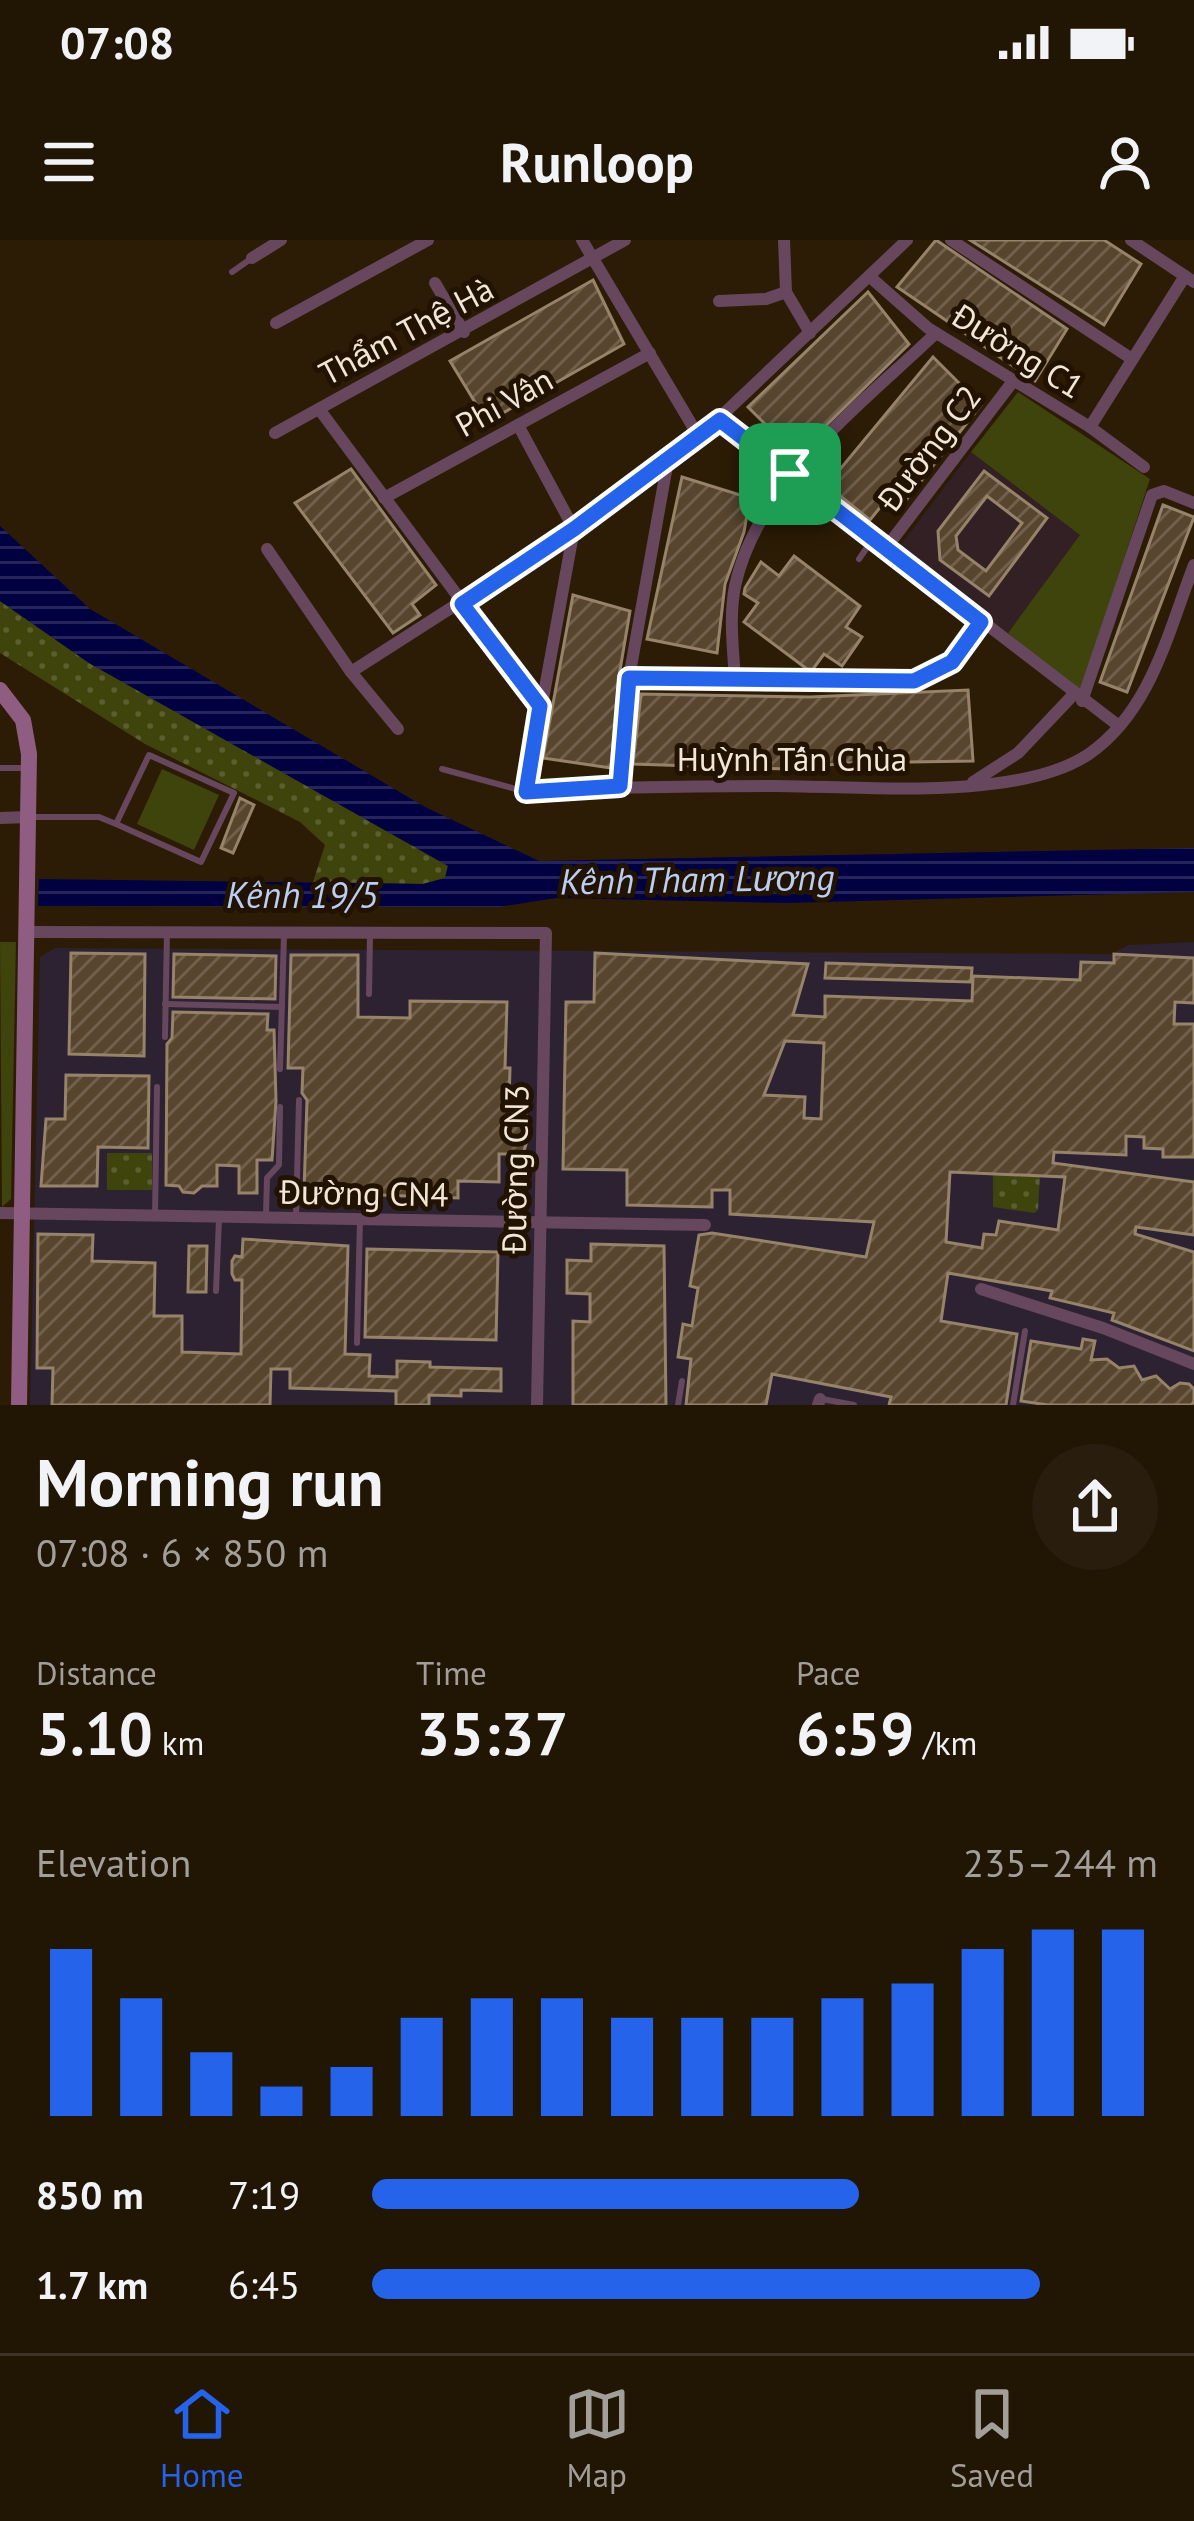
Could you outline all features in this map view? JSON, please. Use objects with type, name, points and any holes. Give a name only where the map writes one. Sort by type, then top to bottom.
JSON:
[{"type":"street","points":[[252,258],[281,240]]},
{"type":"street","points":[[582,240],[699,436]]},
{"type":"street","name":"Thẩm Thệ Hà","points":[[275,433],[626,240]]},
{"type":"street","points":[[784,240],[786,292],[809,334]]},
{"type":"street","points":[[351,672],[574,529],[720,420],[907,240]]},
{"type":"street","points":[[951,240],[1132,359]]},
{"type":"street","points":[[1090,428],[1189,279],[1131,240]]},
{"type":"street","points":[[276,323],[424,241]]},
{"type":"street","name":"Đường C1","points":[[869,276],[936,333],[1144,467]]},
{"type":"street","points":[[435,283],[464,332]]},
{"type":"street","points":[[719,301],[786,292]]},
{"type":"street","points":[[735,679],[731,617],[736,584],[746,552],[790,474],[936,333]]},
{"type":"street","name":"Phi Vân","points":[[384,498],[650,353]]},
{"type":"street","name":"Đường C2","points":[[886,548],[1014,380]]},
{"type":"street","points":[[319,409],[540,706]]},
{"type":"street","points":[[720,420],[1119,726]]},
{"type":"street","points":[[518,425],[574,529],[526,792]]},
{"type":"street","points":[[620,786],[629,678],[668,459]]},
{"type":"street","points":[[966,785],[1018,753],[1078,698],[1152,495],[1164,491],[1194,503]]},
{"type":"street","points":[[267,549],[351,672],[398,729]]},
{"type":"street","name":"Huỳnh Tấn Chùa","points":[[526,792],[620,786],[966,785],[1036,779],[1088,754],[1140,703],[1194,565]]},
{"type":"street","points":[[629,678],[914,681],[952,662],[981,622]]},
{"type":"street","points":[[0,690],[26,727],[29,767],[19,1405]]},
{"type":"street","points":[[0,818],[29,817]]},
{"type":"street","points":[[27,932],[370,934]]},
{"type":"street","name":"Đường CN3","points":[[370,934],[546,933],[537,1405]]},
{"type":"street","points":[[0,1213],[22,1214]]},
{"type":"street","name":"Đường CN4","points":[[22,1214],[705,1225]]},
{"type":"street","points":[[981,1289],[1103,1328],[1194,1364]]},
{"type":"lane","points":[[232,272],[252,258]]},
{"type":"lane","points":[[859,559],[873,538]]},
{"type":"lane","points":[[29,817],[99,818],[201,862],[234,793],[149,754],[116,824]]},
{"type":"lane","points":[[0,768],[29,767]]},
{"type":"lane","points":[[442,769],[526,792]]},
{"type":"lane","points":[[165,1037],[167,932]]},
{"type":"lane","points":[[280,1069],[284,934]]},
{"type":"lane","points":[[369,994],[370,934]]},
{"type":"lane","points":[[165,1004],[282,1006]]},
{"type":"lane","points":[[155,1215],[158,1087]]},
{"type":"lane","points":[[296,1219],[299,1100]]},
{"type":"lane","points":[[266,1218],[267,1178],[279,1166],[280,1107]]},
{"type":"lane","points":[[216,1291],[219,1216]]},
{"type":"lane","points":[[357,1343],[360,1220]]},
{"type":"lane","points":[[1013,1405],[1025,1331]]},
{"type":"lane","points":[[677,1405],[682,1381]]},
{"type":"lane","points":[[819,1402],[854,1405]]},
{"type":"shaded area","points":[[971,452],[1081,535],[1008,633],[897,550]]},
{"type":"shaded area","points":[[1194,942],[1194,1405],[30,1405],[40,957],[55,948],[1111,954],[1129,945]]},
{"type":"green space","points":[[1018,392],[1150,479],[1080,694],[1008,633],[1080,535],[971,452]]},
{"type":"green space","points":[[0,601],[89,663],[448,865],[445,878],[423,884],[313,882],[325,845],[300,822],[145,744],[0,653]]},
{"type":"green space","points":[[162,769],[219,795],[194,850],[137,824]]},
{"type":"green space","points":[[0,942],[16,942],[11,1199],[2,1207]]},
{"type":"green space","points":[[107,1153],[152,1153],[152,1190],[107,1190]]},
{"type":"green space","points":[[993,1174],[1040,1176],[1038,1210],[993,1207]]},
{"type":"water","name":"Kênh Tham Lương","points":[[0,526],[90,609],[425,807],[539,861],[1194,848],[1194,892],[786,903],[556,898],[499,907],[38,906],[39,879],[423,884],[445,878],[448,866],[89,663],[0,601]]},
{"type":"building","points":[[936,240],[1067,329],[1035,381],[897,287]]},
{"type":"building","points":[[970,240],[1104,240],[1141,264],[1104,325]]},
{"type":"building","points":[[593,280],[624,344],[487,422],[450,361]]},
{"type":"building","points":[[868,292],[909,344],[796,455],[748,407]]},
{"type":"building","points":[[933,357],[981,405],[902,505],[890,495],[870,520],[827,485]]},
{"type":"building","points":[[351,469],[436,585],[412,604],[420,615],[393,633],[295,503]]},
{"type":"building","points":[[984,471],[1047,518],[989,596],[940,560],[938,531]],"holes":[[[987,496],[1022,523],[986,571],[958,550],[956,536]]]},
{"type":"building","points":[[682,477],[750,498],[744,532],[725,584],[717,653],[647,639]]},
{"type":"building","points":[[1163,505],[1194,517],[1127,692],[1100,682]]},
{"type":"building","points":[[794,556],[860,606],[846,627],[862,637],[842,666],[824,654],[813,669],[807,669],[744,622],[758,603],[744,594],[745,588],[761,562],[779,576]]},
{"type":"building","points":[[573,595],[630,611],[611,768],[543,758]]},
{"type":"building","points":[[968,690],[973,761],[788,769],[633,764],[641,694],[810,697]]},
{"type":"building","points":[[240,798],[254,805],[233,853],[221,848]]},
{"type":"building","points":[[71,953],[145,954],[144,1056],[69,1054]]},
{"type":"building","points":[[595,953],[808,964],[793,1015],[825,1017],[825,996],[972,1001],[973,976],[1080,980],[1081,962],[1114,963],[1114,954],[1194,958],[1194,1003],[1175,1002],[1174,1024],[1194,1024],[1194,1157],[1163,1157],[1163,1149],[1144,1148],[1144,1137],[1126,1136],[1126,1155],[1054,1152],[1053,1163],[1194,1182],[1194,1235],[1136,1227],[1135,1234],[1194,1252],[1194,1351],[1112,1320],[1114,1313],[1050,1298],[1052,1291],[948,1273],[941,1321],[1017,1334],[1006,1405],[889,1405],[891,1397],[772,1374],[766,1405],[686,1405],[691,1359],[678,1357],[683,1324],[692,1326],[698,1288],[690,1286],[699,1235],[712,1233],[866,1257],[874,1222],[730,1214],[730,1190],[712,1190],[712,1207],[627,1205],[627,1170],[563,1169],[566,1002],[594,1002]],"holes":[[[785,1041],[824,1043],[821,1119],[804,1118],[805,1097],[764,1095]],[[950,1172],[1065,1177],[1058,1230],[999,1221],[996,1235],[984,1234],[982,1248],[946,1242]]]},
{"type":"building","points":[[174,954],[276,956],[275,999],[173,997]]},
{"type":"building","points":[[291,955],[358,955],[358,1017],[410,1018],[410,1001],[507,1002],[509,1104],[526,1105],[526,1144],[523,1154],[499,1154],[499,1182],[458,1181],[458,1198],[304,1192],[307,1100],[302,1093],[303,1068],[288,1068]]},
{"type":"building","points":[[826,963],[972,968],[971,982],[825,978]]},
{"type":"building","points":[[173,1012],[268,1014],[267,1030],[274,1030],[276,1101],[272,1160],[257,1160],[257,1193],[239,1193],[239,1166],[217,1165],[217,1186],[202,1186],[194,1193],[166,1185],[167,1044],[172,1038]]},
{"type":"building","points":[[66,1075],[149,1076],[148,1148],[98,1147],[97,1186],[41,1186],[46,1119],[65,1119]]},
{"type":"building","points":[[38,1234],[93,1235],[92,1261],[155,1263],[154,1316],[182,1316],[182,1352],[241,1354],[242,1280],[235,1280],[232,1261],[242,1257],[243,1239],[348,1246],[345,1354],[370,1355],[369,1376],[397,1377],[397,1361],[501,1369],[501,1391],[461,1390],[461,1396],[429,1395],[429,1405],[396,1405],[396,1391],[290,1388],[290,1369],[271,1369],[270,1405],[52,1405],[53,1368],[37,1368]]},
{"type":"building","points":[[591,1244],[664,1246],[666,1405],[573,1405],[573,1321],[590,1322],[590,1294],[567,1293],[567,1260],[591,1261]]},
{"type":"building","points":[[189,1246],[207,1246],[206,1292],[188,1292]]},
{"type":"building","points":[[367,1249],[498,1252],[496,1340],[365,1337]]},
{"type":"building","points":[[1083,1339],[1095,1341],[1091,1360],[1107,1359],[1119,1368],[1134,1366],[1142,1380],[1156,1376],[1170,1389],[1189,1384],[1194,1402],[1048,1405],[1021,1401],[1031,1341],[1081,1349]]},
{"type":"route","points":[[720,420],[790,474],[981,622],[952,662],[914,681],[629,678],[620,786],[526,792],[540,706],[462,604],[574,529],[720,420]]},
{"type":"water label","name":"Kênh 19/5","points":[[302,895]]}]
